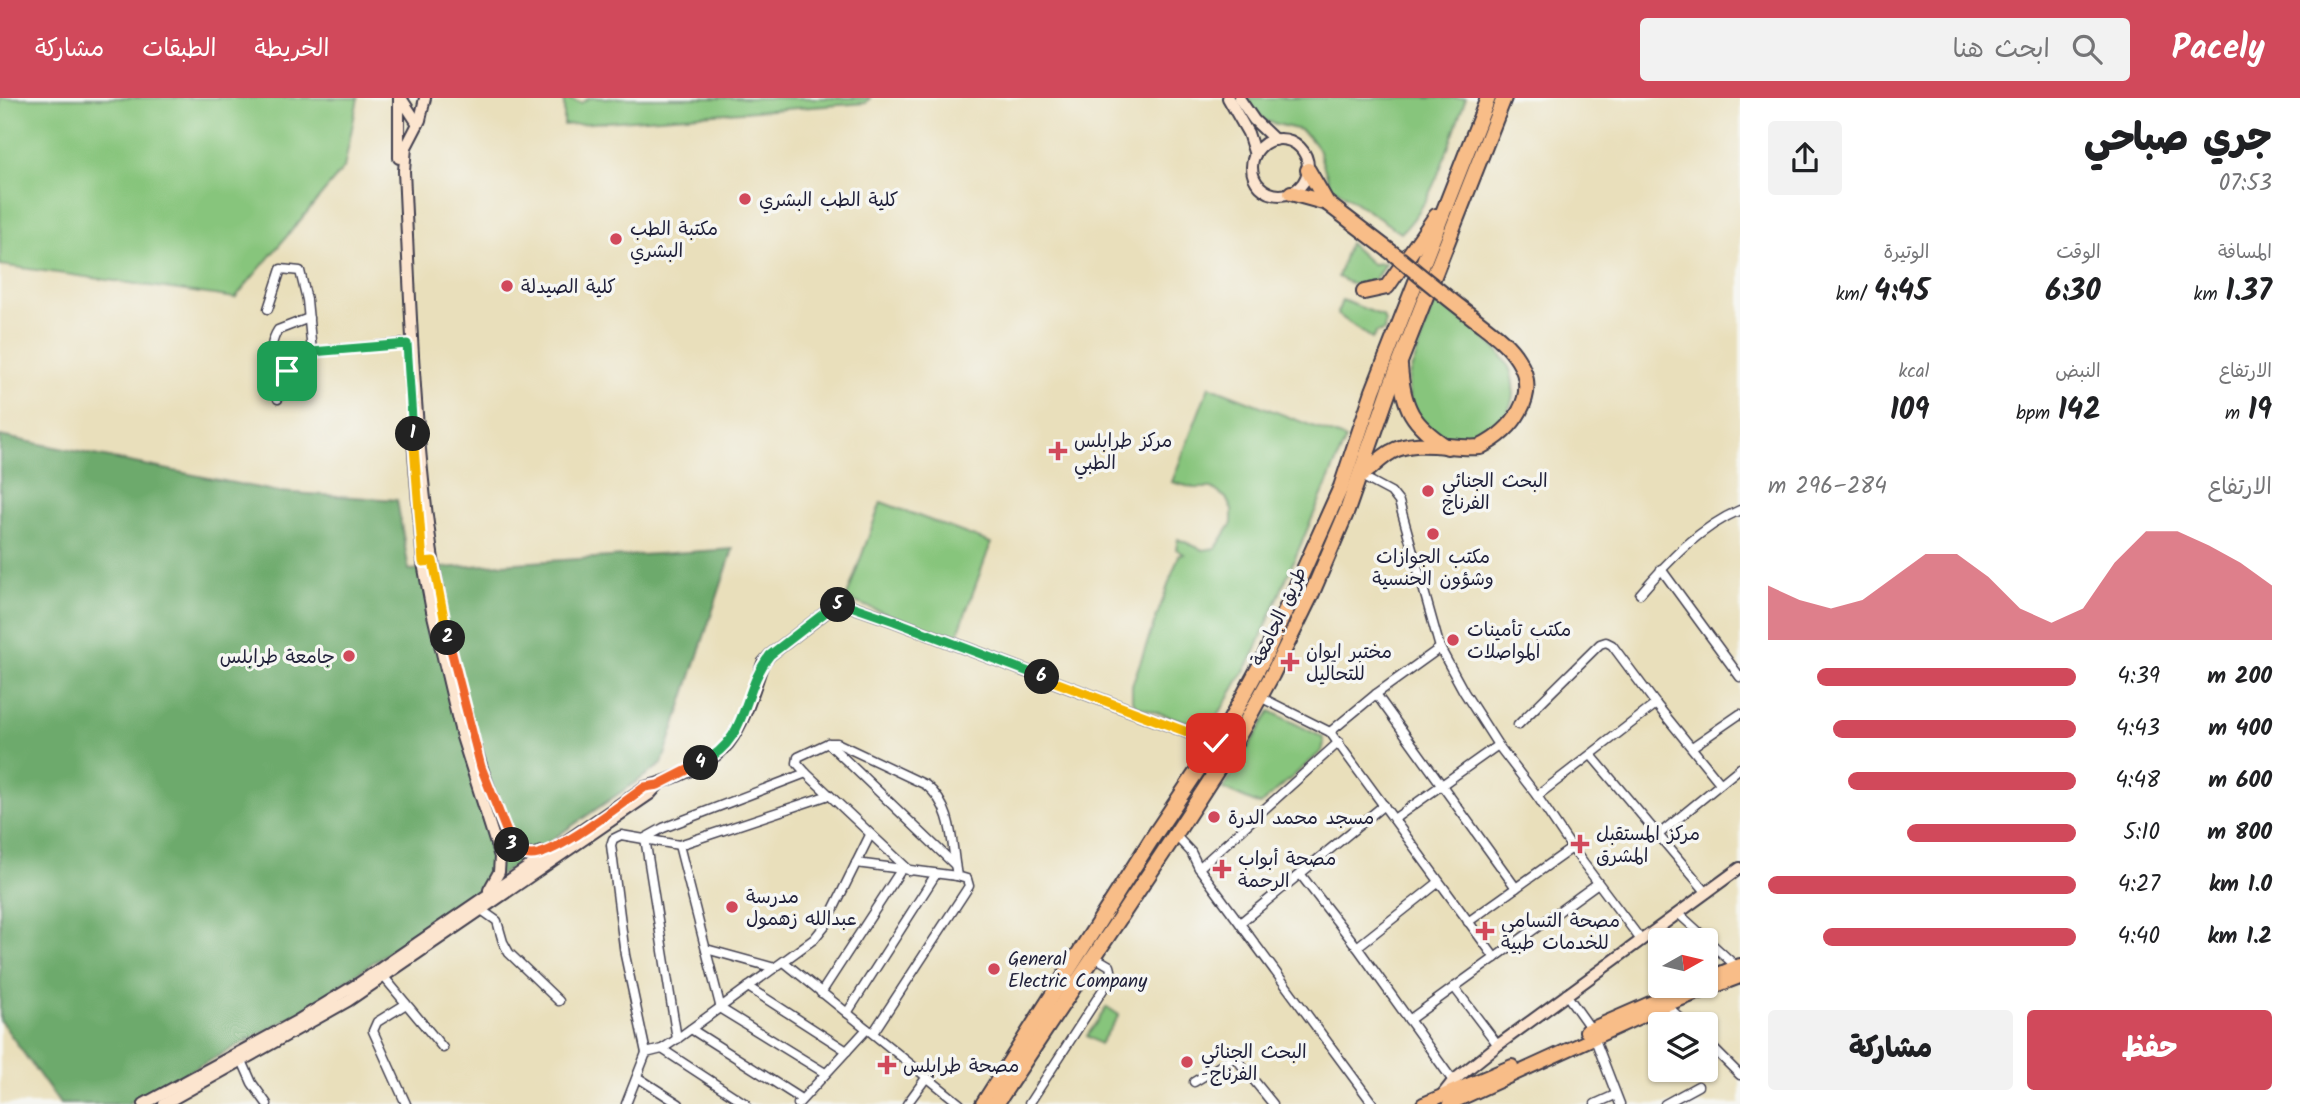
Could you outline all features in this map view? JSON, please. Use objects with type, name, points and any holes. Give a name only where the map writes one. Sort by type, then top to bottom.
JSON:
[{"type":"highway","name":"طريق الجامعة","points":[[983,1104],[1150,840],[1216,743],[1265,656],[1341,487],[1373,391],[1488,98]]},
{"type":"highway","name":"طريق الجامعة","points":[[996,1104],[1175,835],[1234,744],[1260,698],[1312,593],[1360,476],[1400,363],[1504,98]]},
{"type":"highway","points":[[1308,170],[1327,203]]},
{"type":"highway","points":[[1291,193],[1327,203],[1506,344],[1521,362],[1524,403],[1517,419],[1503,433],[1480,447],[1405,446],[1391,452],[1360,476]]},
{"type":"highway","points":[[1364,292],[1387,287],[1406,255],[1445,204]]},
{"type":"highway","points":[[1400,363],[1403,397],[1410,414],[1423,429],[1448,448]]},
{"type":"main road","points":[[1718,976],[1739,970]]},
{"type":"main road","points":[[1608,1026],[1666,1005],[1739,970]]},
{"type":"main road","points":[[1423,1104],[1446,1099],[1665,998]]},
{"type":"street","points":[[400,98],[418,124]]},
{"type":"street","points":[[400,98],[400,194],[407,344],[428,562],[481,767],[489,802],[490,826],[500,864],[495,881],[486,895]]},
{"type":"street","points":[[425,98],[418,124],[406,147],[404,171],[428,562]]},
{"type":"street","points":[[1228,98],[1248,133],[1255,155]]},
{"type":"street","points":[[1239,98],[1254,120],[1275,140]]},
{"type":"street","points":[[1275,140],[1289,141],[1301,149],[1308,170],[1303,184],[1291,193],[1276,196],[1262,189],[1253,177],[1252,169],[1255,155],[1263,145],[1275,140]]},
{"type":"street","points":[[268,309],[281,269],[300,271],[307,300],[312,352]]},
{"type":"street","points":[[287,371],[272,364],[275,334],[278,330],[309,318]]},
{"type":"street","points":[[278,399],[289,366],[312,352],[407,344]]},
{"type":"street","points":[[1360,476],[1391,492],[1399,502],[1440,648],[1464,692],[1498,745],[1641,940]]},
{"type":"street","points":[[1640,594],[1661,569],[1707,528],[1740,510]]},
{"type":"street","points":[[1661,569],[1740,677]]},
{"type":"street","points":[[164,1104],[359,983],[645,787],[658,785],[713,757],[727,745],[744,713],[763,663],[839,604],[894,621],[1141,712],[1216,743]]},
{"type":"street","points":[[1518,725],[1606,642],[1612,645],[1720,783]]},
{"type":"street","points":[[1330,732],[1376,694],[1440,648]]},
{"type":"street","points":[[1376,694],[1516,888]]},
{"type":"street","points":[[1260,698],[1330,732],[1494,957]]},
{"type":"street","points":[[1537,796],[1656,704]]},
{"type":"street","points":[[1692,747],[1740,714]]},
{"type":"street","points":[[1199,868],[1339,742]]},
{"type":"street","points":[[828,743],[955,865]]},
{"type":"street","points":[[906,870],[806,773],[797,763],[798,757],[828,743],[837,743],[926,785],[935,792],[948,816],[957,876]]},
{"type":"street","points":[[1394,819],[1498,745]]},
{"type":"street","points":[[1591,755],[1707,893]]},
{"type":"street","points":[[1658,835],[1740,768]]},
{"type":"street","points":[[646,838],[663,828],[806,773]]},
{"type":"street","points":[[144,1104],[324,1017],[650,794],[658,785]]},
{"type":"street","points":[[626,1104],[646,1053],[625,955],[611,845],[616,836],[646,838],[679,845],[829,795]]},
{"type":"street","points":[[489,802],[502,821],[512,844],[523,854],[537,855],[556,848]]},
{"type":"street","points":[[1240,923],[1384,805]]},
{"type":"street","points":[[490,826],[502,821]]},
{"type":"street","points":[[646,1053],[662,1049],[691,1030],[821,932],[870,835]]},
{"type":"street","points":[[1175,835],[1191,852],[1199,868],[1373,1104]]},
{"type":"street","points":[[646,838],[677,1039]]},
{"type":"street","points":[[679,845],[721,1009],[825,1073]]},
{"type":"street","points":[[1468,922],[1572,848]]},
{"type":"street","points":[[691,1030],[799,1101],[870,1031],[969,886],[967,879],[957,876],[856,863]]},
{"type":"street","points":[[1446,1099],[1453,1081],[1566,994],[1740,868]]},
{"type":"street","points":[[821,993],[906,870]]},
{"type":"street","points":[[847,1013],[936,874]]},
{"type":"street","points":[[1301,875],[1357,947],[1453,1081]]},
{"type":"street","points":[[1357,947],[1439,882]]},
{"type":"street","points":[[1409,1020],[1598,883]]},
{"type":"street","points":[[481,909],[497,922],[509,953],[559,1001]]},
{"type":"street","points":[[1678,913],[1739,970]]},
{"type":"street","points":[[706,949],[775,968]]},
{"type":"street","points":[[1029,1104],[1104,988],[1111,970],[1110,965],[1093,956]]},
{"type":"street","points":[[783,962],[960,1104]]},
{"type":"street","points":[[384,977],[443,1048]]},
{"type":"street","points":[[748,987],[847,1051]]},
{"type":"street","points":[[1454,987],[1499,1045]]},
{"type":"street","points":[[1566,994],[1592,1033],[1620,1104]]},
{"type":"street","points":[[405,1004],[377,1022],[373,1031],[405,1104]]},
{"type":"street","points":[[1666,1005],[1674,1012]]},
{"type":"street","points":[[662,1049],[746,1104]]},
{"type":"street","points":[[1718,1053],[1740,1075]]},
{"type":"street","points":[[1194,1082],[1235,1057],[1273,1104]]},
{"type":"street","points":[[240,1058],[251,1083],[267,1104]]},
{"type":"street","points":[[637,1077],[679,1104]]},
{"type":"street","points":[[907,1104],[926,1078]]},
{"type":"street","points":[[1665,1104],[1698,1086]]},
{"type":"street","points":[[1595,1104],[1615,1095]]},
{"type":"green space","points":[[0,98],[358,98],[344,168],[235,298],[0,265]]},
{"type":"green space","points":[[564,98],[581,103],[590,98],[870,98],[866,103],[564,125]]},
{"type":"green space","points":[[1245,98],[1466,98],[1432,188],[1413,220],[1401,233],[1330,185],[1318,149],[1309,137],[1300,130],[1265,121]]},
{"type":"green space","points":[[1349,243],[1372,264],[1385,263],[1371,283],[1360,286],[1338,277]]},
{"type":"green space","points":[[1342,300],[1383,316],[1384,331],[1376,333],[1372,339],[1337,314]]},
{"type":"green space","points":[[1435,300],[1489,343],[1507,363],[1511,373],[1512,398],[1503,418],[1487,431],[1466,437],[1445,436],[1426,427],[1413,409],[1408,379]]},
{"type":"green space","points":[[1209,386],[1346,439],[1253,656],[1210,729],[1136,706],[1132,699],[1132,685],[1179,555],[1184,554],[1176,549],[1178,539],[1203,550],[1216,548],[1232,523],[1232,510],[1226,498],[1212,488],[1194,488],[1172,482]]},
{"type":"green space","points":[[0,436],[279,492],[397,500],[409,570],[733,549],[662,764],[298,1014],[127,1104],[60,1104],[0,1020]]},
{"type":"green space","points":[[881,502],[991,543],[956,639],[846,599]]},
{"type":"green space","points":[[1270,711],[1322,737],[1324,743],[1322,751],[1260,805],[1223,789]]},
{"type":"green space","points":[[1107,1007],[1119,1015],[1100,1044],[1087,1036]]},
{"type":"place","name":"كلية الطب البشري","points":[[745,199]]},
{"type":"place","name":"مكتبة الطب البشري","points":[[616,239]]},
{"type":"place","name":"كلية الصيدلة","points":[[507,286]]},
{"type":"place","name":"مركز طرابلس الطبي","points":[[1058,451]]},
{"type":"place","name":"البحث الجنائي الفرناج","points":[[1428,491]]},
{"type":"place","name":"مكتب الجوازات وشؤون الحنسية","points":[[1433,534]]},
{"type":"place","name":"مكتب تأمينات المواصلات","points":[[1453,640]]},
{"type":"place","name":"جامعة طرابلس","points":[[349,656]]},
{"type":"place","name":"مختبر ايوان للتحاليل","points":[[1290,662]]},
{"type":"place","name":"مسجد محمد الدرة","points":[[1214,817]]},
{"type":"place","name":"مركز المستقبل المشرق","points":[[1580,844]]},
{"type":"place","name":"مصحة أبواب الرحمة","points":[[1222,869]]},
{"type":"place","name":"مدرسة عبدالله زهمول","points":[[732,907]]},
{"type":"place","name":"مصحة التسامي للخدمات طبية","points":[[1485,931]]},
{"type":"place","name":"General Electric Company","points":[[994,969]]},
{"type":"place","name":"البحث الجنائي -الفرناج","points":[[1187,1062]]},
{"type":"place","name":"مصحة طرابلس","points":[[887,1065]]},
{"type":"route","points":[[287,371],[289,366],[312,352],[407,344],[423,562],[433,561],[461,695],[481,767],[512,844],[523,854],[537,855],[556,848],[645,787],[658,785],[713,757],[727,745],[736,731],[763,663],[839,604],[894,621],[1216,743]]}]
